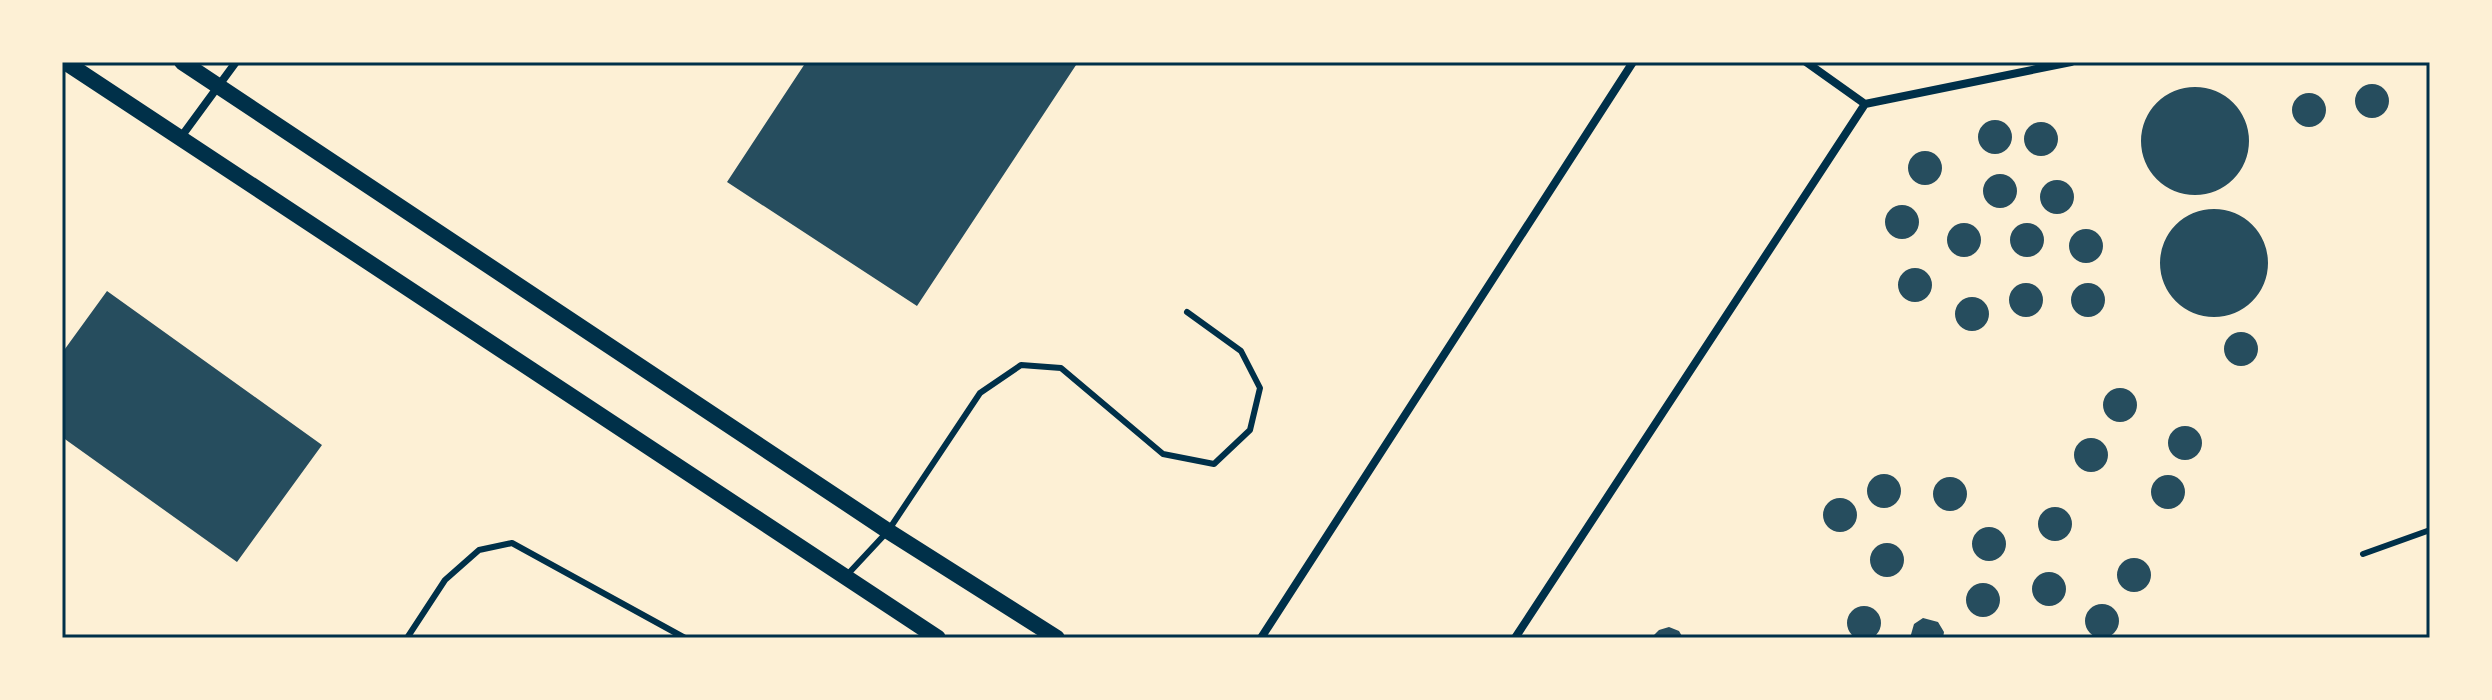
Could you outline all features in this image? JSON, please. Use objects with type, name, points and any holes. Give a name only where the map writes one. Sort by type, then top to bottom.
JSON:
[{"type":"main road","points":[[65,62],[938,638]]},
{"type":"main road","points":[[182,62],[888,531],[1057,638]]},
{"type":"street","points":[[181,137],[236,62]]},
{"type":"street","points":[[1261,638],[1633,62]]},
{"type":"street","points":[[1806,62],[1865,104]]},
{"type":"street","points":[[1515,638],[1865,104],[2071,62]]},
{"type":"lane","points":[[846,576],[888,531],[980,393],[1021,365],[1061,368],[1163,454],[1214,464],[1250,430],[1260,388],[1241,351],[1187,312]]},
{"type":"lane","points":[[2363,554],[2430,530]]},
{"type":"lane","points":[[407,638],[445,580],[456,570],[479,550],[512,543],[685,638]]},
{"type":"building","points":[[806,62],[1078,62],[917,306],[727,182]]},
{"type":"building","points":[[2372,84],[2384,89],[2389,101],[2384,113],[2372,118],[2360,113],[2355,101],[2360,89]]},
{"type":"building","points":[[2195,87],[2216,91],[2233,103],[2245,120],[2249,141],[2245,162],[2233,179],[2216,191],[2195,195],[2174,191],[2157,179],[2145,162],[2141,141],[2145,120],[2157,103],[2174,91]]},
{"type":"building","points":[[2309,93],[2321,98],[2326,110],[2321,122],[2309,127],[2297,122],[2292,110],[2297,98]]},
{"type":"building","points":[[1995,120],[2007,125],[2012,137],[2007,149],[1995,154],[1983,149],[1978,137],[1983,125]]},
{"type":"building","points":[[2041,122],[2053,127],[2058,139],[2053,151],[2041,156],[2029,151],[2024,139],[2029,127]]},
{"type":"building","points":[[1925,151],[1937,156],[1942,168],[1937,180],[1925,185],[1913,180],[1908,168],[1913,156]]},
{"type":"building","points":[[2000,174],[2012,179],[2017,191],[2012,203],[2000,208],[1988,203],[1983,191],[1988,179]]},
{"type":"building","points":[[2057,180],[2069,185],[2074,197],[2069,209],[2057,214],[2045,209],[2040,197],[2045,185]]},
{"type":"building","points":[[1902,205],[1914,210],[1919,222],[1914,234],[1902,239],[1890,234],[1885,222],[1890,210]]},
{"type":"building","points":[[2214,209],[2235,213],[2252,225],[2264,242],[2268,263],[2264,284],[2252,301],[2235,313],[2214,317],[2193,313],[2176,301],[2164,284],[2160,263],[2164,242],[2176,225],[2193,213]]},
{"type":"building","points":[[1964,223],[1976,228],[1981,240],[1976,252],[1964,257],[1952,252],[1947,240],[1952,228]]},
{"type":"building","points":[[2027,223],[2039,228],[2044,240],[2039,252],[2027,257],[2015,252],[2010,240],[2015,228]]},
{"type":"building","points":[[2086,229],[2098,234],[2103,246],[2098,258],[2086,263],[2074,258],[2069,246],[2074,234]]},
{"type":"building","points":[[1915,268],[1927,273],[1932,285],[1927,297],[1915,302],[1903,297],[1898,285],[1903,273]]},
{"type":"building","points":[[2026,283],[2038,288],[2043,300],[2038,312],[2026,317],[2014,312],[2009,300],[2014,288]]},
{"type":"building","points":[[2088,283],[2100,288],[2105,300],[2100,312],[2088,317],[2076,312],[2071,300],[2076,288]]},
{"type":"building","points":[[107,291],[322,445],[237,562],[62,437],[62,353]]},
{"type":"building","points":[[1972,297],[1984,302],[1989,314],[1984,326],[1972,331],[1960,326],[1955,314],[1960,302]]},
{"type":"building","points":[[2241,332],[2253,337],[2258,349],[2253,361],[2241,366],[2229,361],[2224,349],[2229,337]]},
{"type":"building","points":[[2120,388],[2132,393],[2137,405],[2132,417],[2120,422],[2108,417],[2103,405],[2108,393]]},
{"type":"building","points":[[2185,426],[2197,431],[2202,443],[2197,455],[2185,460],[2173,455],[2168,443],[2173,431]]},
{"type":"building","points":[[2091,438],[2103,443],[2108,455],[2103,467],[2091,472],[2079,467],[2074,455],[2079,443]]},
{"type":"building","points":[[1884,474],[1896,479],[1901,491],[1896,503],[1884,508],[1872,503],[1867,491],[1872,479]]},
{"type":"building","points":[[2168,475],[2180,480],[2185,492],[2180,504],[2168,509],[2156,504],[2151,492],[2156,480]]},
{"type":"building","points":[[1950,477],[1962,482],[1967,494],[1962,506],[1950,511],[1938,506],[1933,494],[1938,482]]},
{"type":"building","points":[[1840,498],[1852,503],[1857,515],[1852,527],[1840,532],[1828,527],[1823,515],[1828,503]]},
{"type":"building","points":[[2055,507],[2067,512],[2072,524],[2067,536],[2055,541],[2043,536],[2038,524],[2043,512]]},
{"type":"building","points":[[1989,527],[2001,532],[2006,544],[2001,556],[1989,561],[1977,556],[1972,544],[1977,532]]},
{"type":"building","points":[[1887,543],[1899,548],[1904,560],[1899,572],[1887,577],[1875,572],[1870,560],[1875,548]]},
{"type":"building","points":[[2134,558],[2146,563],[2151,575],[2146,587],[2134,592],[2122,587],[2117,575],[2122,563]]},
{"type":"building","points":[[2049,572],[2061,577],[2066,589],[2061,601],[2049,606],[2037,601],[2032,589],[2037,577]]},
{"type":"building","points":[[1983,583],[1995,588],[2000,600],[1995,612],[1983,617],[1971,612],[1966,600],[1971,588]]},
{"type":"building","points":[[2102,604],[2114,609],[2119,621],[2114,633],[2102,638],[2090,633],[2085,621],[2090,609]]},
{"type":"building","points":[[1864,606],[1876,611],[1881,623],[1876,635],[1864,640],[1852,635],[1847,623],[1852,611]]},
{"type":"building","points":[[1923,618],[1938,622],[1944,632],[1943,638],[1910,638],[1914,624]]},
{"type":"building","points":[[1669,627],[1679,631],[1683,638],[1651,638],[1659,630]]}]
